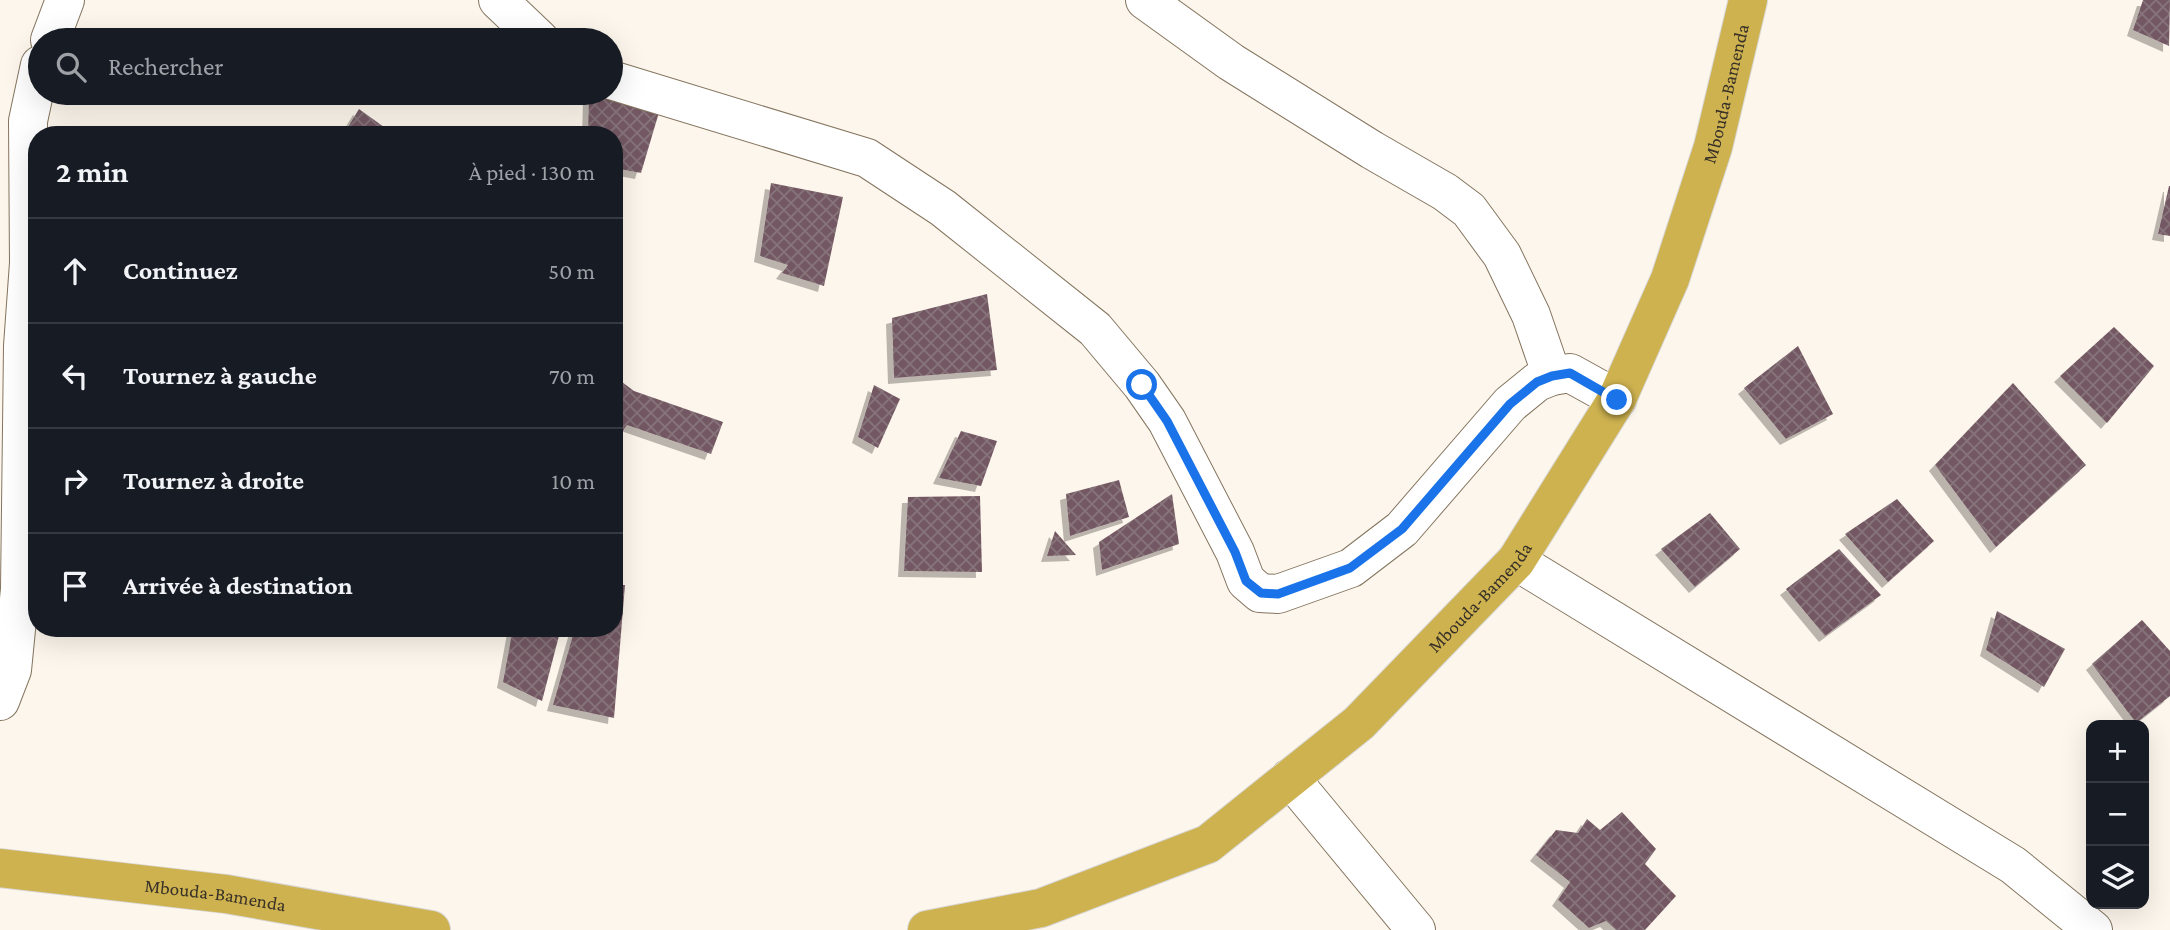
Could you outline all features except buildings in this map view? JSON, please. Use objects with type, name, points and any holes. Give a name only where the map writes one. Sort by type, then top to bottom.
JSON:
[{"type":"highway","name":"Mbouda-Bamenda","points":[[927,930],[1041,908],[1208,844],[1359,723],[1516,561],[1617,400],[1670,279],[1713,147],[1748,0]]},
{"type":"highway","name":"Mbouda-Bamenda","points":[[0,868],[226,894],[431,930]]},
{"type":"street","points":[[54,28],[65,0]]},
{"type":"street","points":[[498,0],[527,28]]},
{"type":"street","points":[[1145,0],[1231,62],[1372,150],[1446,192],[1469,210],[1502,255],[1531,315],[1552,376]]},
{"type":"street","points":[[623,84],[867,158],[943,208],[1095,329],[1142,385],[1173,433],[1235,552],[1246,581],[1261,593],[1278,594],[1350,568],[1384,545],[1402,529],[1510,404],[1537,382],[1570,373],[1617,400]]},
{"type":"street","points":[[28,126],[31,105]]},
{"type":"street","points":[[0,701],[12,670],[20,589],[23,346],[28,277]]},
{"type":"street","points":[[1516,561],[2013,865],[2092,930]]},
{"type":"street","points":[[1290,778],[1416,930]]},
{"type":"route","points":[[1142,385],[1167,421],[1235,552],[1246,581],[1261,593],[1278,594],[1350,568],[1384,545],[1402,529],[1510,404],[1537,382],[1570,373],[1617,400]]}]
